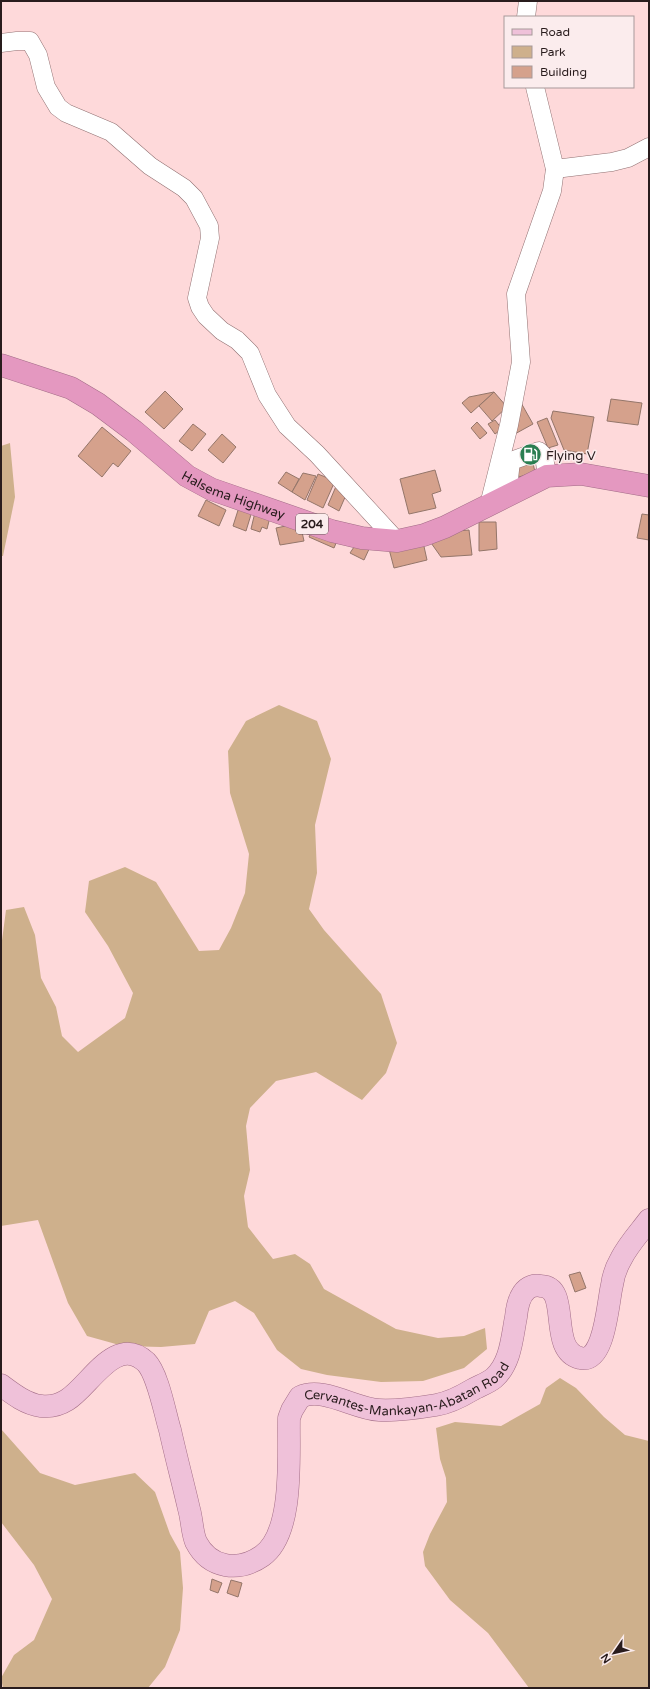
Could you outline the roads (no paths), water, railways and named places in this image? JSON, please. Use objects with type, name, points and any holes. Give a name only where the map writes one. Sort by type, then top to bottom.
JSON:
[{"type":"highway","name":"Halsema Highway","points":[[1,366],[71,388],[98,404],[134,431],[187,476],[212,489],[332,532],[362,538],[397,541],[424,535],[445,527],[547,476],[581,474],[649,486]]},
{"type":"main road","name":"Cervantes-Mankayan-Abatan Road","points":[[1,1385],[28,1403],[40,1406],[54,1406],[67,1400],[86,1384],[102,1366],[113,1358],[126,1353],[136,1355],[147,1363],[160,1388],[196,1541],[206,1556],[217,1563],[231,1566],[248,1564],[264,1554],[275,1540],[283,1519],[287,1492],[289,1418],[300,1397],[314,1393],[378,1410],[438,1405],[467,1393],[493,1378],[503,1366],[509,1352],[518,1302],[527,1289],[536,1285],[551,1288],[556,1296],[562,1337],[568,1351],[571,1355],[578,1358],[589,1358],[594,1354],[602,1336],[612,1284],[621,1259],[649,1220]]},
{"type":"street","points":[[526,16],[528,1]]},
{"type":"street","points":[[1,43],[30,41],[38,55],[46,87],[58,107],[66,113],[111,132],[150,166],[184,188],[194,198],[209,226],[210,238],[197,298],[206,316],[222,331],[237,340],[250,353],[267,395],[287,426],[317,454],[397,541]]},
{"type":"street","points":[[498,501],[509,425],[521,362],[516,294],[552,191],[555,168],[534,88]]},
{"type":"street","points":[[555,168],[612,162],[628,158],[649,148]]},
{"type":"street","points":[[498,501],[510,463],[513,459],[539,451],[544,456],[547,476]]},
{"type":"place","name":"Flying V","points":[[530,455]]}]
